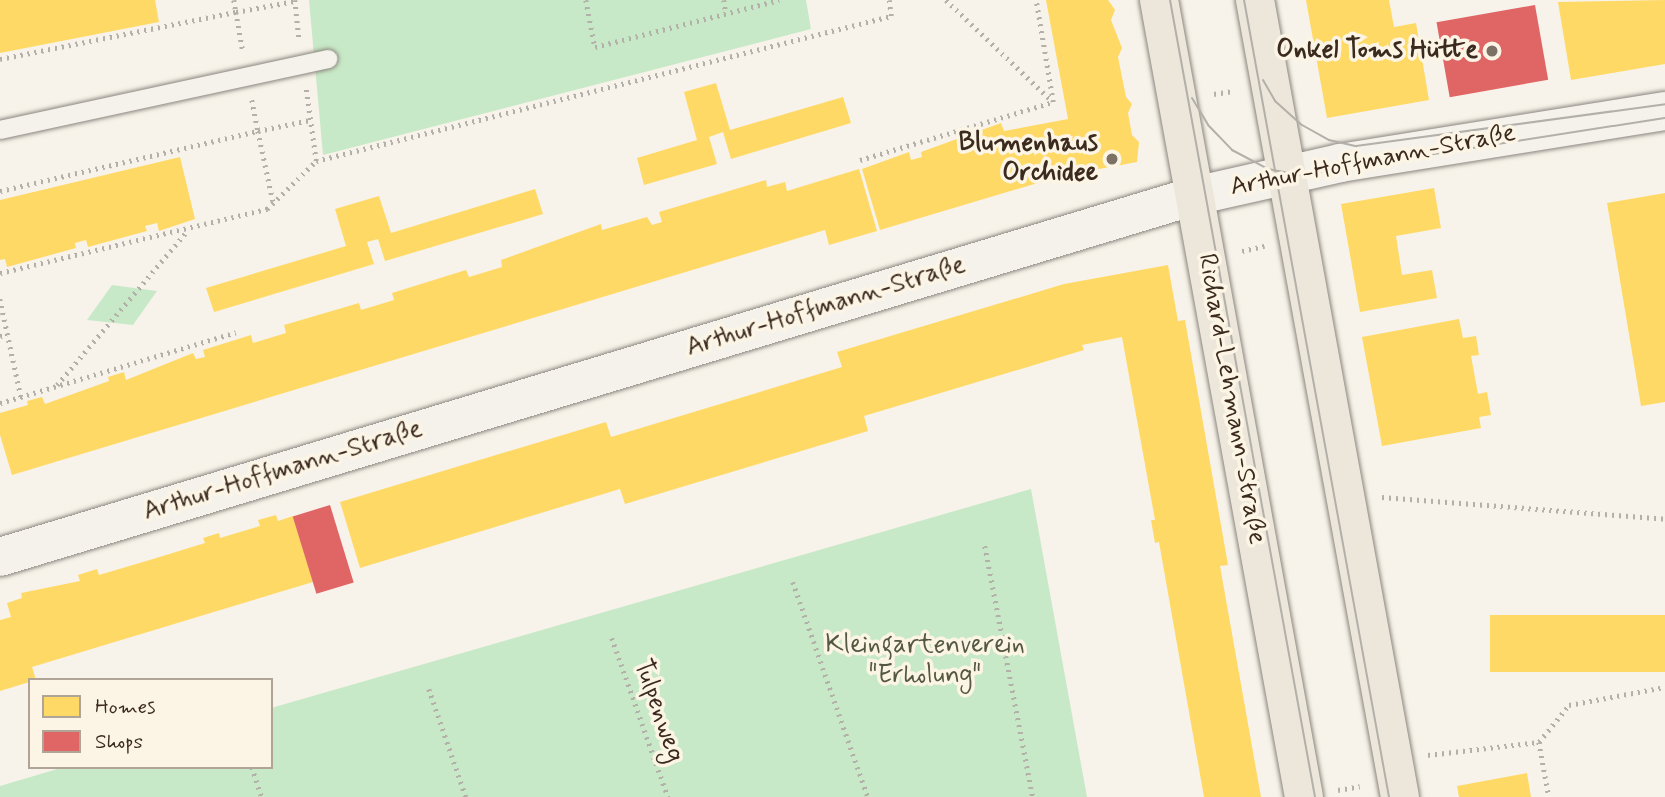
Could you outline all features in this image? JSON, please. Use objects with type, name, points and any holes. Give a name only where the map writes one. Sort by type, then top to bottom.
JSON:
[{"type":"main road","name":"Richard-Lehmann-Straße","points":[[1159,0],[1194,196],[1317,794]]},
{"type":"main road","points":[[1255,0],[1346,493],[1385,791]]},
{"type":"street","name":"Arthur-Hoffmann-Straße","points":[[0,557],[1194,196],[1287,174],[1665,111]]},
{"type":"lane","points":[[0,130],[328,59]]},
{"type":"path","points":[[234,0],[273,201]]},
{"type":"path","points":[[0,60],[295,0],[316,161]]},
{"type":"path","points":[[586,0],[595,47],[779,0]]},
{"type":"path","points":[[724,0],[726,13]]},
{"type":"path","points":[[0,274],[267,209],[316,161],[891,16],[889,0]]},
{"type":"path","points":[[946,0],[1053,102]]},
{"type":"path","points":[[1036,0],[1053,102]]},
{"type":"path","points":[[1211,94],[1244,89]]},
{"type":"path","points":[[860,160],[1053,102]]},
{"type":"path","points":[[0,191],[310,120]]},
{"type":"path","points":[[57,386],[187,230]]},
{"type":"path","points":[[1229,253],[1269,246]]},
{"type":"path","points":[[0,299],[21,397]]},
{"type":"path","points":[[0,403],[236,332]]},
{"type":"path","points":[[0,337],[7,334]]},
{"type":"path","points":[[1346,493],[1665,519]]},
{"type":"path","points":[[985,546],[1033,797]]},
{"type":"path","points":[[793,582],[868,797]]},
{"type":"path","name":"Tulpenweg","points":[[612,638],[668,797]]},
{"type":"path","points":[[1422,756],[1539,742],[1569,705],[1665,687]]},
{"type":"path","points":[[429,689],[466,797]]},
{"type":"path","points":[[1539,742],[1549,797]]},
{"type":"path","points":[[253,769],[262,797]]},
{"type":"path","points":[[1317,794],[1385,791]]},
{"type":"green space","points":[[309,0],[806,0],[811,29],[323,155]]},
{"type":"green space","points":[[112,285],[157,291],[133,325],[87,320]]},
{"type":"green space","name":"Kleingartenverein \"Erholung\"","points":[[1031,489],[1087,797],[0,797],[0,786],[57,769],[273,769],[273,707]]},
{"type":"building: Homes","points":[[0,0],[155,0],[159,22],[0,53]]},
{"type":"building: Homes","points":[[1046,0],[1108,0],[1115,10],[1111,20],[1122,48],[1118,57],[1126,97],[1132,104],[1128,113],[1132,135],[1139,142],[1137,162],[1061,176],[880,230],[862,169],[909,152],[911,160],[922,157],[921,152],[1001,123],[1004,131],[1068,119]]},
{"type":"building: Homes","points":[[1306,0],[1389,0],[1394,27],[1416,23],[1429,100],[1327,118]]},
{"type":"building: Homes","points":[[1665,0],[1665,64],[1571,80],[1558,2]]},
{"type":"building: Homes","points":[[716,83],[730,130],[843,97],[851,123],[731,159],[723,132],[709,137],[717,164],[644,185],[637,158],[697,140],[684,92]]},
{"type":"building: Homes","points":[[180,157],[195,219],[159,231],[157,223],[145,226],[147,231],[88,247],[86,240],[75,243],[76,248],[7,267],[5,259],[0,260],[0,200]]},
{"type":"building: Homes","points":[[859,169],[877,231],[829,245],[825,230],[12,475],[0,435],[0,413],[28,405],[27,401],[42,397],[45,404],[109,381],[108,377],[124,372],[126,380],[193,353],[196,359],[205,357],[203,350],[251,335],[253,343],[286,333],[284,325],[359,303],[361,310],[394,300],[392,293],[466,270],[469,277],[502,267],[501,260],[601,224],[602,230],[647,217],[652,225],[662,222],[659,212],[766,180],[767,187],[785,182],[787,191]]},
{"type":"building: Homes","points":[[1434,188],[1441,228],[1396,236],[1402,275],[1432,270],[1437,298],[1360,312],[1341,204]]},
{"type":"building: Homes","points":[[535,189],[543,214],[385,261],[378,239],[367,242],[374,264],[214,312],[206,288],[346,246],[335,209],[379,196],[391,233]]},
{"type":"building: Homes","points":[[1665,193],[1665,402],[1641,406],[1607,203]]},
{"type":"building: Homes","points":[[1168,265],[1178,321],[1185,320],[1228,565],[1220,566],[1261,797],[1204,797],[1159,542],[1155,543],[1151,520],[1155,520],[1122,337],[1082,345],[1084,350],[864,416],[868,431],[625,504],[620,489],[360,568],[340,502],[606,422],[611,437],[842,367],[837,352],[1064,284]]},
{"type":"building: Homes","points":[[1459,319],[1463,338],[1476,336],[1479,355],[1471,356],[1478,394],[1487,392],[1491,415],[1479,417],[1481,428],[1382,446],[1362,337]]},
{"type":"building: Homes","points":[[276,515],[278,521],[293,516],[313,582],[32,667],[35,678],[28,678],[28,682],[0,691],[0,620],[11,617],[7,603],[22,598],[21,593],[80,581],[78,575],[97,569],[99,575],[205,543],[203,538],[219,533],[220,538],[260,526],[258,520]]},
{"type":"building: Homes","points":[[1490,615],[1665,615],[1665,672],[1490,672]]},
{"type":"building: Homes","points":[[1527,773],[1531,797],[1459,797],[1457,786]]},
{"type":"building: Shops","name":"Onkel Toms Hütte","points":[[1535,5],[1548,80],[1450,97],[1437,22]]},
{"type":"building: Shops","points":[[330,505],[354,582],[316,594],[293,516]]},
{"type":"tram line","points":[[1170,0],[1315,797]]},
{"type":"tram line","points":[[1244,0],[1389,797]]},
{"type":"tram line","points":[[1263,80],[1275,101],[1302,125],[1329,140],[1356,146],[1665,104]]},
{"type":"tram line","points":[[1192,98],[1208,125],[1232,150],[1268,169],[1300,175],[1665,118]]},
{"type":"place","name":"Onkel Toms Hütte","points":[[1492,51]]},
{"type":"place","name":"Blumenhaus Orchidee","points":[[1112,159]]}]
